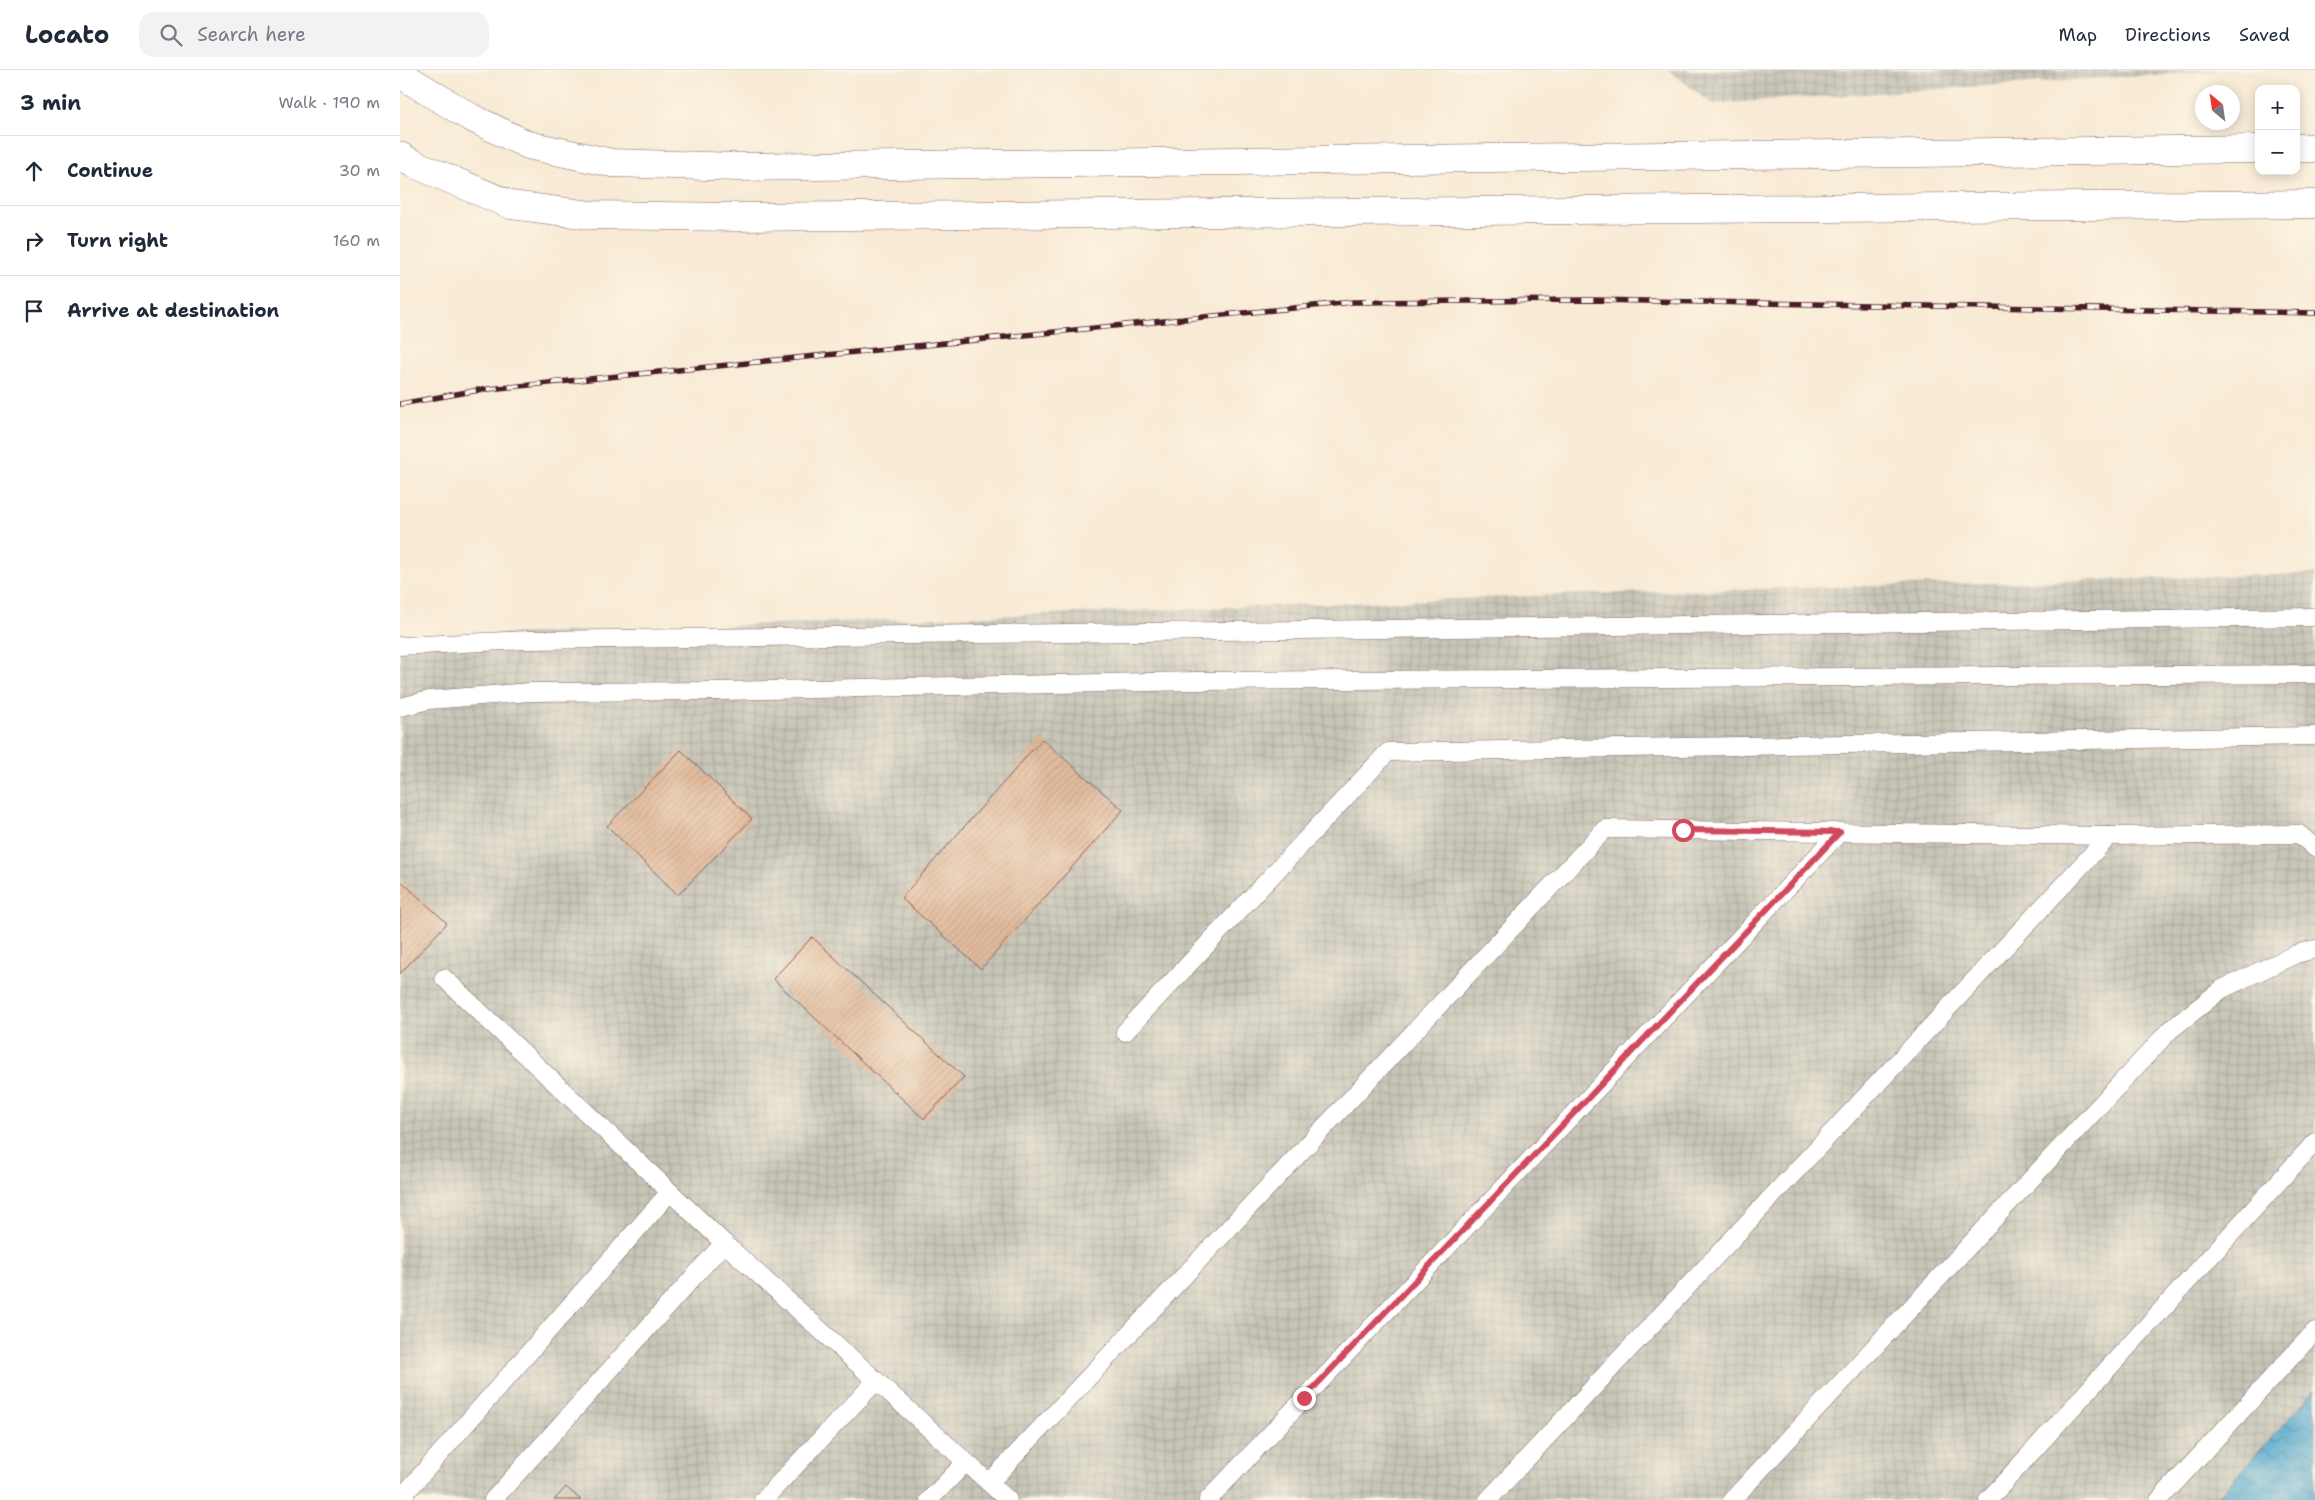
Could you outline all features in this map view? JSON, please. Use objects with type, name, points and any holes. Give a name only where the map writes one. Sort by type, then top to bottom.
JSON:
[{"type":"street","points":[[400,74],[470,116],[528,145],[612,163],[767,167],[2255,149]]},
{"type":"street","points":[[2300,148],[2315,148]]},
{"type":"street","points":[[400,156],[412,163],[511,205],[590,215],[746,217],[2315,204]]},
{"type":"lane","points":[[400,646],[528,640],[2315,617]]},
{"type":"lane","points":[[400,707],[429,700],[530,692],[729,691],[1206,681],[2315,674]]},
{"type":"lane","points":[[1125,1032],[1388,752],[2315,736]]},
{"type":"lane","points":[[989,1483],[1605,828],[2109,836],[2299,834],[2315,848]]},
{"type":"lane","points":[[1208,1500],[1840,832]]},
{"type":"lane","points":[[1488,1500],[2109,836]]},
{"type":"lane","points":[[1732,1500],[2169,1032],[2222,988],[2296,954],[2315,949]]},
{"type":"lane","points":[[444,978],[724,1243],[1008,1500]]},
{"type":"lane","points":[[1988,1500],[2315,1142]]},
{"type":"lane","points":[[400,1499],[670,1192]]},
{"type":"lane","points":[[493,1500],[724,1243]]},
{"type":"lane","points":[[2160,1500],[2315,1331]]},
{"type":"lane","points":[[763,1500],[876,1380]]},
{"type":"lane","points":[[929,1500],[966,1462]]},
{"type":"shaded area","points":[[1668,70],[2228,70],[1712,104]]},
{"type":"shaded area","points":[[2315,574],[2315,1390],[2215,1500],[400,1500],[400,638],[1642,592]]},
{"type":"water","points":[[2315,1390],[2315,1500],[2215,1500]]},
{"type":"building","points":[[1042,739],[1123,810],[981,969],[901,898]]},
{"type":"building","points":[[681,750],[752,819],[678,895],[607,826]]},
{"type":"building","points":[[400,880],[447,923],[400,974]]},
{"type":"building","points":[[812,937],[964,1077],[924,1119],[773,979]]},
{"type":"building","points":[[566,1487],[581,1500],[554,1500]]},
{"type":"railway","points":[[400,404],[479,390],[1353,302],[1591,300],[2315,313]]},
{"type":"route","points":[[1304,1398],[1840,832],[1683,830]]}]
